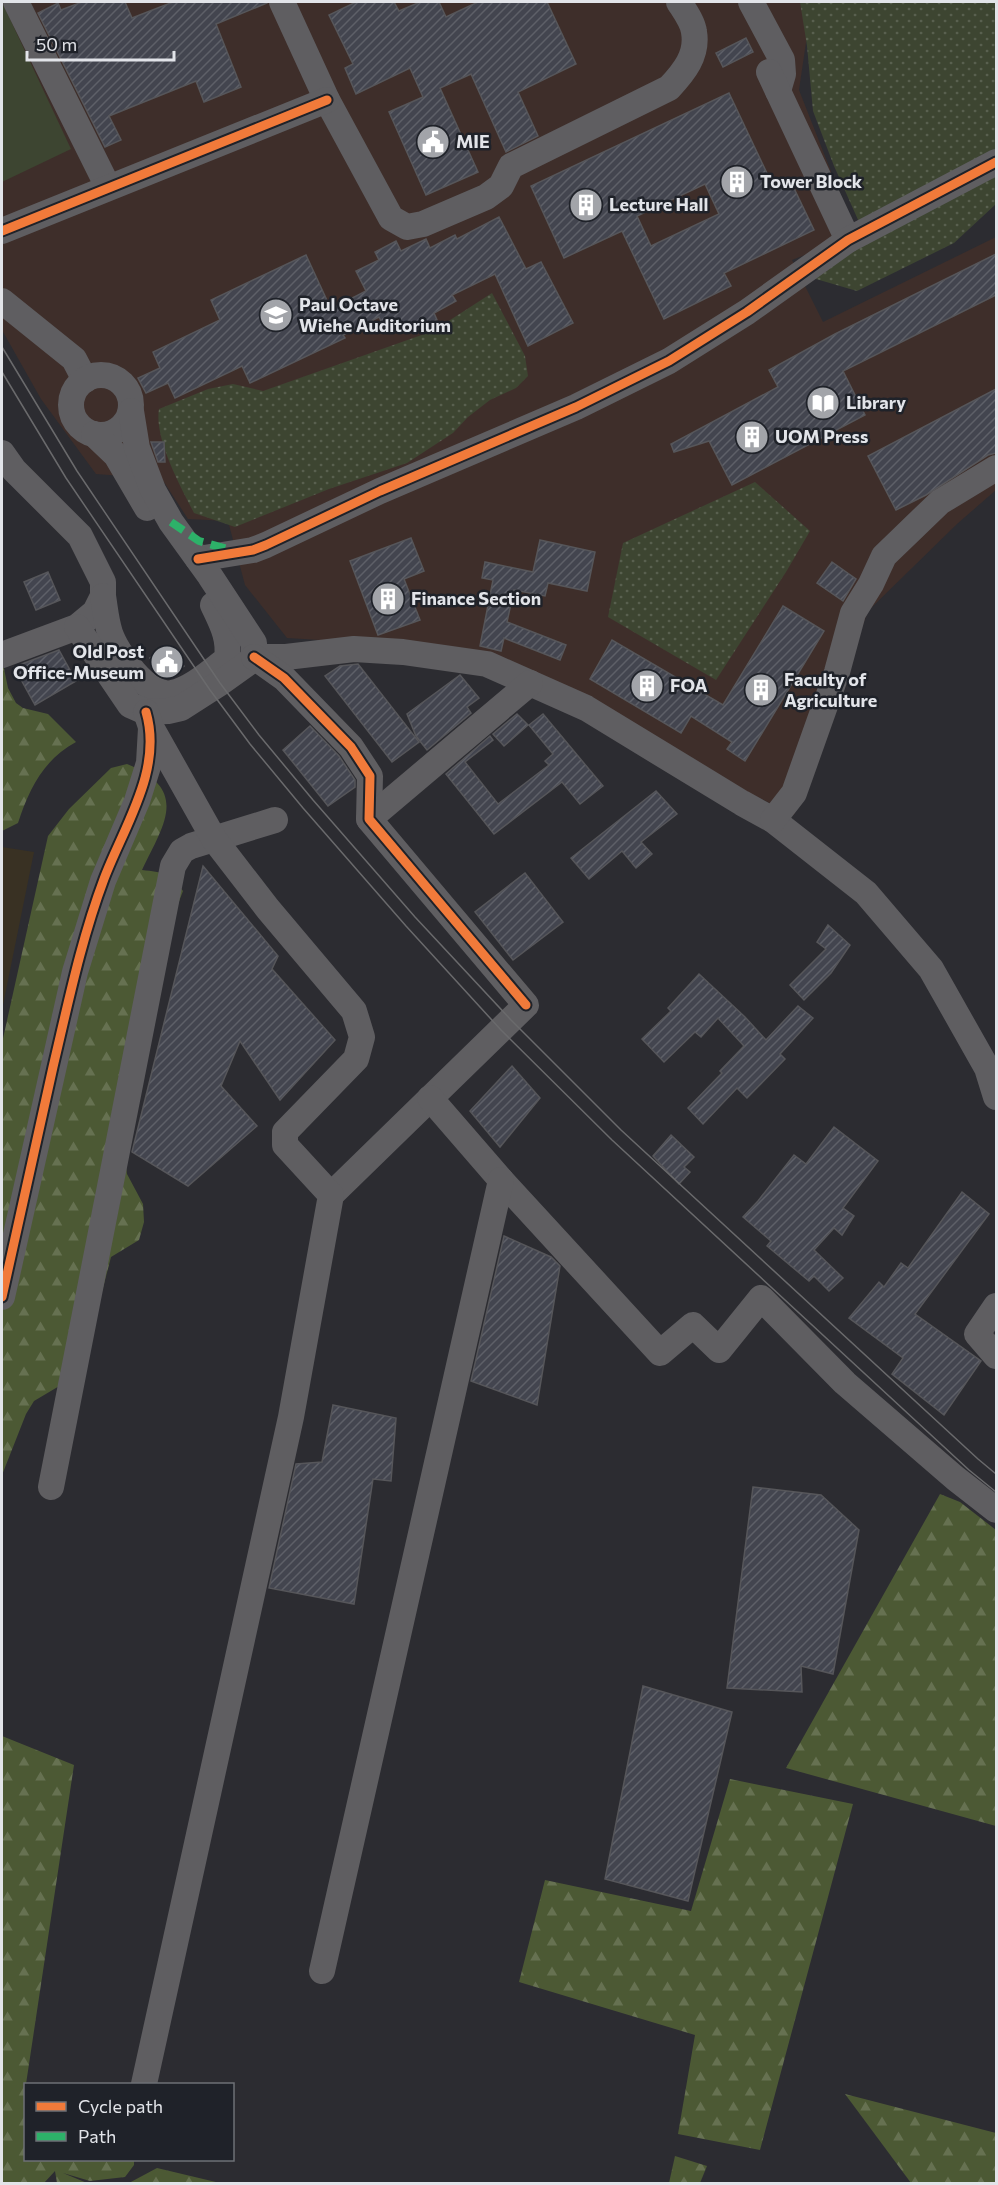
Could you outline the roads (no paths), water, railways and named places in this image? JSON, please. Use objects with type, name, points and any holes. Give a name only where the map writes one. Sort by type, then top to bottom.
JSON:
[{"type":"street","points":[[16,2],[108,187]]},
{"type":"street","points":[[282,2],[327,100],[391,218],[407,226],[423,224],[486,197],[501,186],[511,166],[669,88],[682,74],[693,56],[694,31],[679,2]]},
{"type":"street","points":[[756,10],[776,75],[848,240]]},
{"type":"street","points":[[2,231],[327,100]]},
{"type":"street","points":[[198,559],[241,552],[266,545],[380,491],[576,407],[669,361],[747,312],[848,240],[996,162]]},
{"type":"street","points":[[2,301],[74,359],[85,380]]},
{"type":"street","points":[[131,411],[124,425],[117,432],[108,435],[94,434],[80,428],[74,419],[71,409],[72,399],[75,390],[85,380],[100,375],[110,376],[126,388],[131,397],[137,448],[153,490],[171,522],[254,643],[254,657],[248,663],[181,708],[148,719]]},
{"type":"street","points":[[2,453],[14,470],[80,536],[103,582],[103,596],[110,633],[130,666],[146,686],[154,691],[173,693],[188,686],[227,659],[229,646],[225,631],[211,602],[169,544],[116,455],[94,434]]},
{"type":"street","points":[[773,820],[794,793],[837,672],[853,613],[872,584],[884,556],[940,502],[996,468]]},
{"type":"street","points":[[171,522],[199,542],[241,552]]},
{"type":"street","points":[[2,655],[77,627],[95,612],[103,596]]},
{"type":"street","points":[[77,627],[130,705],[148,719],[214,838],[268,909],[354,1011],[362,1037],[356,1059],[285,1132],[285,1145],[331,1195]]},
{"type":"street","points":[[254,657],[286,657],[354,649],[403,652],[487,664],[586,708],[773,820],[866,893],[931,969],[987,1068],[995,1091]]},
{"type":"street","points":[[144,2083],[291,1417],[331,1195],[526,1005],[369,819],[370,776],[351,747],[284,678],[254,657]]},
{"type":"street","points":[[369,819],[530,683]]},
{"type":"street","points":[[2,1297],[75,972],[103,881],[137,801],[146,773],[150,755],[148,719]]},
{"type":"street","points":[[51,1486],[173,866],[182,851],[214,838],[275,820]]},
{"type":"street","points":[[430,1098],[501,1180],[660,1353],[693,1325],[719,1350],[761,1298],[845,1383],[955,1478],[996,1510]]},
{"type":"street","points":[[322,1971],[501,1180]]},
{"type":"street","points":[[996,1306],[977,1334],[996,1356]]},
{"type":"tram line","points":[[2,347],[77,471],[220,683],[259,735],[313,800],[415,917],[511,1020],[621,1130],[996,1474]]},
{"type":"tram line","points":[[2,372],[66,478],[210,690],[250,744],[303,808],[406,926],[501,1030],[612,1140],[969,1470],[996,1492]]},
{"type":"place","name":"MIE","points":[[433,142]]},
{"type":"place","name":"Tower Block","points":[[737,182]]},
{"type":"place","name":"Lecture Hall","points":[[586,205]]},
{"type":"place","name":"Paul Octave Wiehe Auditorium","points":[[276,315]]},
{"type":"place","name":"Library","points":[[823,403]]},
{"type":"place","name":"UOM Press","points":[[752,437]]},
{"type":"place","name":"Finance Section","points":[[388,599]]},
{"type":"place","name":"Old Post Office-Museum","points":[[167,662]]},
{"type":"place","name":"FOA","points":[[647,686]]},
{"type":"place","name":"Faculty of Agriculture","points":[[761,690]]}]
